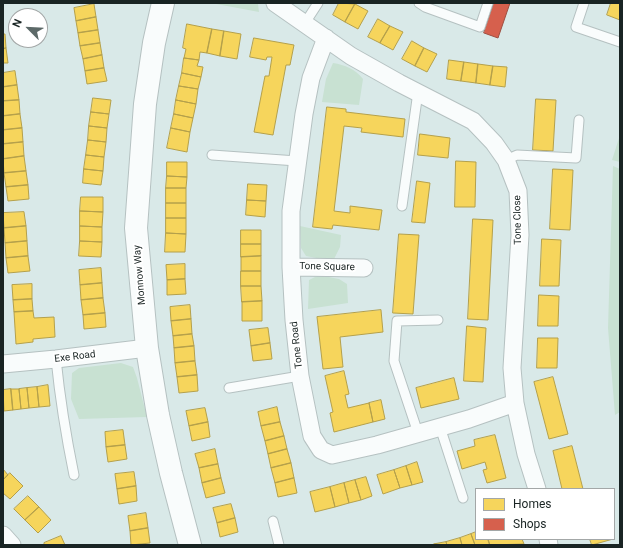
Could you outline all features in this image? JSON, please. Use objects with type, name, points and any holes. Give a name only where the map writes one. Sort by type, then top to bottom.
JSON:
[{"type":"street","name":"Monnow Way","points":[[163,3],[154,43],[145,104],[136,228],[147,348],[158,415],[171,473],[190,545]]},
{"type":"street","name":"Tone Close","points":[[275,3],[351,56],[399,83],[473,121],[494,143],[506,160],[518,191],[519,206],[520,235],[512,368],[515,403],[526,454],[537,488]]},
{"type":"street","name":"Tone Road","points":[[326,38],[311,78],[297,161],[291,211],[291,267],[294,320],[300,376],[312,436],[321,450],[332,456],[469,419],[515,403]]},
{"type":"street","name":"Tone Square","points":[[291,267],[364,268]]},
{"type":"street","name":"Exe Road","points":[[3,364],[56,360],[147,348]]},
{"type":"street","points":[[3,535],[12,545]]},
{"type":"lane","points":[[305,23],[318,3]]},
{"type":"lane","points":[[419,3],[425,8],[480,27],[488,3]]},
{"type":"lane","points":[[584,3],[576,27],[620,42]]},
{"type":"lane","points":[[402,206],[418,92]]},
{"type":"lane","points":[[506,160],[516,155],[576,158],[579,120]]},
{"type":"lane","points":[[212,155],[297,161]]},
{"type":"lane","points":[[418,433],[394,361],[397,321],[438,320]]},
{"type":"lane","points":[[56,360],[59,395],[74,475]]},
{"type":"lane","points":[[229,388],[300,376]]},
{"type":"lane","points":[[440,427],[463,498]]},
{"type":"lane","points":[[273,521],[279,545]]},
{"type":"green space","points":[[211,3],[257,3],[259,12]]},
{"type":"green space","points":[[333,63],[350,68],[363,79],[359,105],[322,102],[326,79]]},
{"type":"green space","points":[[620,135],[620,162],[612,160]]},
{"type":"green space","points":[[613,166],[620,169],[620,412],[615,415],[608,328]]},
{"type":"green space","points":[[300,226],[341,235],[340,247],[334,259],[306,256],[301,248]]},
{"type":"green space","points":[[319,275],[339,279],[347,284],[348,303],[308,309],[309,280]]},
{"type":"green space","points":[[121,363],[133,367],[147,417],[79,419],[71,399],[72,373],[79,368]]},
{"type":"building: Homes","points":[[339,3],[355,4],[345,22],[333,15]]},
{"type":"building: Homes","points":[[611,3],[620,3],[620,20],[607,15]]},
{"type":"building: Homes","points":[[94,4],[96,17],[76,21],[74,8]]},
{"type":"building: Homes","points":[[355,4],[368,11],[358,29],[345,22]]},
{"type":"building: Homes","points":[[96,17],[98,30],[78,33],[76,21]]},
{"type":"building: Homes","points":[[378,19],[390,26],[380,43],[368,37]]},
{"type":"building: Homes","points":[[187,24],[212,29],[207,53],[200,52],[199,60],[184,58],[186,49],[183,48]]},
{"type":"building: Homes","points":[[390,26],[403,32],[393,50],[380,43]]},
{"type":"building: Homes","points":[[212,29],[224,31],[220,56],[207,53]]},
{"type":"building: Homes","points":[[98,30],[100,43],[80,46],[78,33]]},
{"type":"building: Homes","points":[[224,31],[241,34],[237,59],[220,56]]},
{"type":"building: Homes","points":[[3,34],[5,34],[6,48],[3,49]]},
{"type":"building: Homes","points":[[254,38],[294,45],[290,65],[286,65],[273,135],[254,132],[265,76],[269,76],[272,57],[267,57],[266,60],[250,57]]},
{"type":"building: Homes","points":[[412,41],[424,48],[415,66],[402,59]]},
{"type":"building: Homes","points":[[100,43],[102,55],[83,59],[80,46]]},
{"type":"building: Homes","points":[[6,48],[8,63],[3,63],[3,49]]},
{"type":"building: Homes","points":[[424,48],[437,54],[427,72],[415,66]]},
{"type":"building: Homes","points":[[102,55],[104,68],[85,71],[83,59]]},
{"type":"building: Homes","points":[[184,58],[199,60],[197,66],[203,67],[201,77],[182,73]]},
{"type":"building: Homes","points":[[449,60],[464,62],[461,81],[447,79]]},
{"type":"building: Homes","points":[[464,62],[478,64],[476,83],[461,81]]},
{"type":"building: Homes","points":[[478,64],[493,66],[490,85],[476,83]]},
{"type":"building: Homes","points":[[493,66],[507,67],[505,87],[490,85]]},
{"type":"building: Homes","points":[[104,68],[107,81],[87,84],[85,71]]},
{"type":"building: Homes","points":[[15,71],[17,85],[3,87],[3,73]]},
{"type":"building: Homes","points":[[182,73],[201,77],[198,89],[179,86]]},
{"type":"building: Homes","points":[[17,85],[19,100],[3,101],[3,87]]},
{"type":"building: Homes","points":[[179,86],[198,89],[196,104],[176,100]]},
{"type":"building: Homes","points":[[93,98],[111,100],[109,114],[91,112]]},
{"type":"building: Homes","points":[[536,99],[556,100],[553,151],[533,150]]},
{"type":"building: Homes","points":[[19,100],[20,114],[3,116],[3,101]]},
{"type":"building: Homes","points":[[176,100],[196,104],[193,118],[174,114]]},
{"type":"building: Homes","points":[[327,107],[346,109],[346,112],[405,119],[403,137],[361,132],[362,128],[344,126],[334,211],[350,213],[350,206],[382,210],[379,230],[333,225],[332,229],[313,227]]},
{"type":"building: Homes","points":[[91,112],[109,114],[107,128],[89,126]]},
{"type":"building: Homes","points":[[20,114],[22,128],[3,130],[3,116]]},
{"type":"building: Homes","points":[[174,114],[193,118],[190,132],[171,128]]},
{"type":"building: Homes","points":[[89,126],[107,128],[106,142],[88,140]]},
{"type":"building: Homes","points":[[22,128],[23,142],[3,144],[3,130]]},
{"type":"building: Homes","points":[[171,128],[190,132],[187,152],[167,148]]},
{"type":"building: Homes","points":[[420,134],[450,138],[448,158],[418,155]]},
{"type":"building: Homes","points":[[88,140],[106,142],[104,157],[86,155]]},
{"type":"building: Homes","points":[[23,142],[24,156],[3,159],[3,144]]},
{"type":"building: Homes","points":[[86,155],[104,157],[103,171],[84,169]]},
{"type":"building: Homes","points":[[24,156],[26,171],[4,173],[3,159]]},
{"type":"building: Homes","points":[[456,161],[476,162],[475,207],[455,207]]},
{"type":"building: Homes","points":[[167,162],[187,162],[187,177],[167,176]]},
{"type":"building: Homes","points":[[84,169],[103,171],[101,185],[83,183]]},
{"type":"building: Homes","points":[[553,169],[573,170],[570,230],[550,229]]},
{"type":"building: Homes","points":[[26,171],[28,185],[6,187],[4,173]]},
{"type":"building: Homes","points":[[167,176],[187,177],[186,188],[166,188]]},
{"type":"building: Homes","points":[[417,181],[430,183],[425,223],[412,222]]},
{"type":"building: Homes","points":[[248,184],[267,185],[266,201],[247,200]]},
{"type":"building: Homes","points":[[28,185],[29,199],[8,201],[6,187]]},
{"type":"building: Homes","points":[[166,188],[186,188],[186,203],[166,203]]},
{"type":"building: Homes","points":[[81,197],[103,197],[103,212],[80,211]]},
{"type":"building: Homes","points":[[247,200],[266,201],[265,217],[246,215]]},
{"type":"building: Homes","points":[[166,203],[186,203],[186,218],[166,218]]},
{"type":"building: Homes","points":[[80,211],[103,212],[102,227],[80,226]]},
{"type":"building: Homes","points":[[24,212],[26,226],[4,228],[3,213]]},
{"type":"building: Homes","points":[[166,218],[186,218],[186,234],[166,233]]},
{"type":"building: Homes","points":[[473,219],[493,220],[488,320],[468,319]]},
{"type":"building: Homes","points":[[26,226],[27,241],[5,243],[4,228]]},
{"type":"building: Homes","points":[[80,226],[102,227],[102,242],[80,241]]},
{"type":"building: Homes","points":[[241,230],[261,230],[261,244],[241,244]]},
{"type":"building: Homes","points":[[166,233],[186,234],[185,252],[165,252]]},
{"type":"building: Homes","points":[[399,234],[419,235],[413,314],[393,313]]},
{"type":"building: Homes","points":[[542,239],[561,240],[559,286],[540,286]]},
{"type":"building: Homes","points":[[27,241],[28,256],[6,258],[5,243]]},
{"type":"building: Homes","points":[[80,241],[102,242],[101,257],[79,256]]},
{"type":"building: Homes","points":[[241,244],[261,244],[261,256],[241,257]]},
{"type":"building: Homes","points":[[28,256],[30,271],[8,273],[6,258]]},
{"type":"building: Homes","points":[[261,256],[261,271],[241,271],[241,257]]},
{"type":"building: Homes","points":[[185,264],[185,279],[167,280],[166,265]]},
{"type":"building: Homes","points":[[101,268],[102,283],[80,285],[79,270]]},
{"type":"building: Homes","points":[[241,271],[261,271],[261,286],[241,286]]},
{"type":"building: Homes","points":[[185,279],[186,294],[167,295],[167,280]]},
{"type":"building: Homes","points":[[102,283],[103,298],[81,300],[80,285]]},
{"type":"building: Homes","points":[[32,284],[32,299],[13,300],[12,285]]},
{"type":"building: Homes","points":[[241,286],[261,286],[262,301],[242,302]]},
{"type":"building: Homes","points":[[539,295],[559,296],[558,326],[538,326]]},
{"type":"building: Homes","points":[[103,298],[105,313],[83,315],[81,300]]},
{"type":"building: Homes","points":[[32,299],[33,311],[14,312],[13,300]]},
{"type":"building: Homes","points":[[262,301],[262,321],[242,321],[242,302]]},
{"type":"building: Homes","points":[[190,305],[191,319],[171,321],[170,307]]},
{"type":"building: Homes","points":[[381,310],[383,332],[340,337],[343,367],[323,369],[317,317]]},
{"type":"building: Homes","points":[[33,311],[34,318],[54,317],[55,337],[33,339],[33,342],[16,344],[14,312]]},
{"type":"building: Homes","points":[[105,313],[106,327],[84,329],[83,315]]},
{"type":"building: Homes","points":[[191,319],[192,334],[173,336],[171,321]]},
{"type":"building: Homes","points":[[467,326],[486,328],[483,382],[464,381]]},
{"type":"building: Homes","points":[[268,328],[270,343],[251,346],[249,330]]},
{"type":"building: Homes","points":[[192,334],[194,346],[174,348],[173,336]]},
{"type":"building: Homes","points":[[538,338],[558,338],[557,368],[537,368]]},
{"type":"building: Homes","points":[[270,343],[272,359],[253,361],[251,346]]},
{"type":"building: Homes","points":[[194,346],[195,361],[175,363],[174,348]]},
{"type":"building: Homes","points":[[195,361],[197,375],[177,377],[175,363]]},
{"type":"building: Homes","points":[[344,371],[349,394],[345,395],[348,408],[369,403],[373,422],[334,432],[330,413],[333,412],[325,376]]},
{"type":"building: Homes","points":[[197,375],[198,391],[179,393],[177,377]]},
{"type":"building: Homes","points":[[553,377],[568,434],[549,439],[534,382]]},
{"type":"building: Homes","points":[[454,378],[459,399],[421,408],[416,388]]},
{"type":"building: Homes","points":[[48,385],[50,406],[39,407],[37,387]]},
{"type":"building: Homes","points":[[37,387],[39,407],[29,408],[27,388]]},
{"type":"building: Homes","points":[[27,388],[29,408],[21,409],[19,389]]},
{"type":"building: Homes","points":[[11,389],[19,389],[21,409],[13,410]]},
{"type":"building: Homes","points":[[11,389],[13,410],[4,411],[3,390]]},
{"type":"building: Homes","points":[[381,400],[385,419],[373,422],[369,403]]},
{"type":"building: Homes","points":[[277,407],[280,422],[261,426],[258,412]]},
{"type":"building: Homes","points":[[205,408],[208,422],[189,426],[186,411]]},
{"type":"building: Homes","points":[[208,422],[210,437],[192,441],[189,426]]},
{"type":"building: Homes","points":[[280,422],[284,436],[265,441],[261,426]]},
{"type":"building: Homes","points":[[123,430],[125,445],[106,447],[105,432]]},
{"type":"building: Homes","points":[[495,435],[506,478],[487,483],[483,470],[487,469],[485,462],[462,469],[457,451],[475,446],[474,440]]},
{"type":"building: Homes","points":[[284,436],[287,449],[268,454],[265,441]]},
{"type":"building: Homes","points":[[125,445],[127,459],[108,462],[106,447]]},
{"type":"building: Homes","points":[[572,446],[583,488],[562,488],[553,451]]},
{"type":"building: Homes","points":[[215,449],[218,464],[199,468],[195,454]]},
{"type":"building: Homes","points":[[287,449],[291,463],[271,468],[268,454]]},
{"type":"building: Homes","points":[[417,462],[423,482],[412,485],[406,466]]},
{"type":"building: Homes","points":[[291,463],[294,478],[275,483],[271,468]]},
{"type":"building: Homes","points":[[218,464],[221,478],[202,483],[199,468]]},
{"type":"building: Homes","points":[[406,466],[412,485],[400,488],[394,470]]},
{"type":"building: Homes","points":[[3,469],[8,475],[3,480]]},
{"type":"building: Homes","points":[[394,470],[400,488],[383,494],[377,475]]},
{"type":"building: Homes","points":[[134,472],[136,486],[117,489],[115,474]]},
{"type":"building: Homes","points":[[10,473],[23,486],[10,499],[3,493],[3,480]]},
{"type":"building: Homes","points":[[366,477],[372,496],[361,500],[355,480]]},
{"type":"building: Homes","points":[[221,478],[225,493],[206,498],[202,483]]},
{"type":"building: Homes","points":[[294,478],[297,493],[278,497],[275,483]]},
{"type":"building: Homes","points":[[355,480],[361,500],[349,503],[344,483]]},
{"type":"building: Homes","points":[[344,483],[349,503],[335,507],[330,487]]},
{"type":"building: Homes","points":[[136,486],[137,501],[119,504],[117,489]]},
{"type":"building: Homes","points":[[330,487],[335,507],[315,512],[310,492]]},
{"type":"building: Homes","points":[[28,496],[39,507],[25,520],[14,509]]},
{"type":"building: Homes","points":[[231,504],[235,518],[217,523],[213,508]]},
{"type":"building: Homes","points":[[39,507],[51,520],[38,533],[25,520]]},
{"type":"building: Homes","points":[[146,513],[148,528],[130,531],[128,516]]},
{"type":"building: Homes","points":[[235,518],[238,532],[220,537],[217,523]]},
{"type":"building: Homes","points":[[148,528],[150,543],[131,545],[130,531]]},
{"type":"building: Homes","points":[[475,532],[475,540],[488,540],[490,545],[475,545],[471,534]]},
{"type":"building: Homes","points":[[471,534],[475,545],[462,545],[460,538]]},
{"type":"building: Homes","points":[[61,536],[65,545],[44,545],[44,543]]},
{"type":"building: Homes","points":[[460,538],[462,545],[447,545],[446,542]]},
{"type":"building: Homes","points":[[488,540],[522,540],[524,544],[490,545]]},
{"type":"building: Homes","points":[[590,540],[610,540],[592,545]]},
{"type":"building: Homes","points":[[446,542],[447,545],[434,544]]},
{"type":"building: Shops","points":[[494,3],[510,3],[498,38],[484,33]]}]
